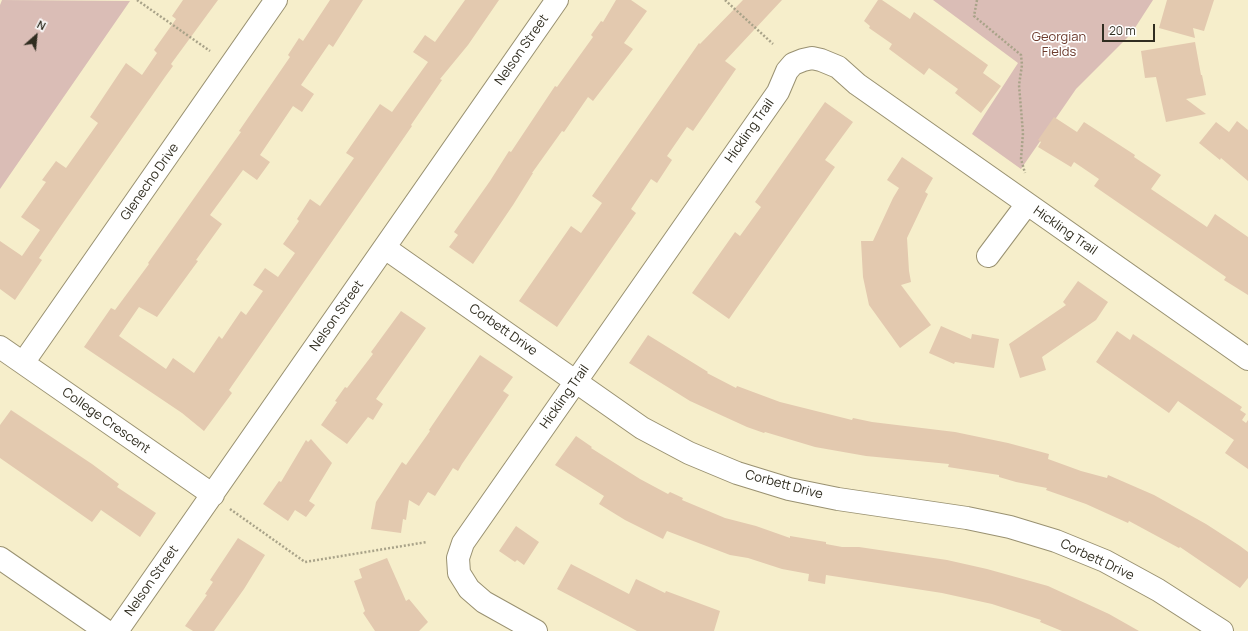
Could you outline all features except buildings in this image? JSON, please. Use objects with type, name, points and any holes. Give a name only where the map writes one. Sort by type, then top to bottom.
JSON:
[{"type":"street","name":"Glenecho Drive","points":[[23,363],[276,0]]},
{"type":"street","name":"Nelson Street","points":[[117,631],[557,0]]},
{"type":"street","name":"Hickling Trail","points":[[536,631],[484,602],[469,589],[459,573],[458,558],[463,543],[778,92],[787,71],[794,64],[803,60],[812,58],[838,67],[857,84],[1248,359]]},
{"type":"street","points":[[988,256],[1028,204]]},
{"type":"street","name":"Corbett Drive","points":[[385,248],[642,428],[713,464],[766,483],[815,495],[967,518],[1010,527],[1056,541],[1105,560],[1158,590],[1222,631]]},
{"type":"street","name":"College Crescent","points":[[0,347],[213,495]]},
{"type":"street","points":[[0,558],[106,631]]},
{"type":"path","points":[[137,0],[210,51]]},
{"type":"path","points":[[725,0],[773,44]]},
{"type":"path","points":[[977,0],[974,16],[1021,55],[1022,65],[1019,85],[1023,133],[1021,159],[1025,173]]},
{"type":"path","points":[[230,509],[305,562],[428,542]]},
{"type":"green space","points":[[2,0],[130,1],[0,189],[0,5]]},
{"type":"green space","name":"Georgian Fields","points":[[933,0],[1153,0],[1131,34],[1076,89],[1021,169],[972,134],[1018,63]]}]
